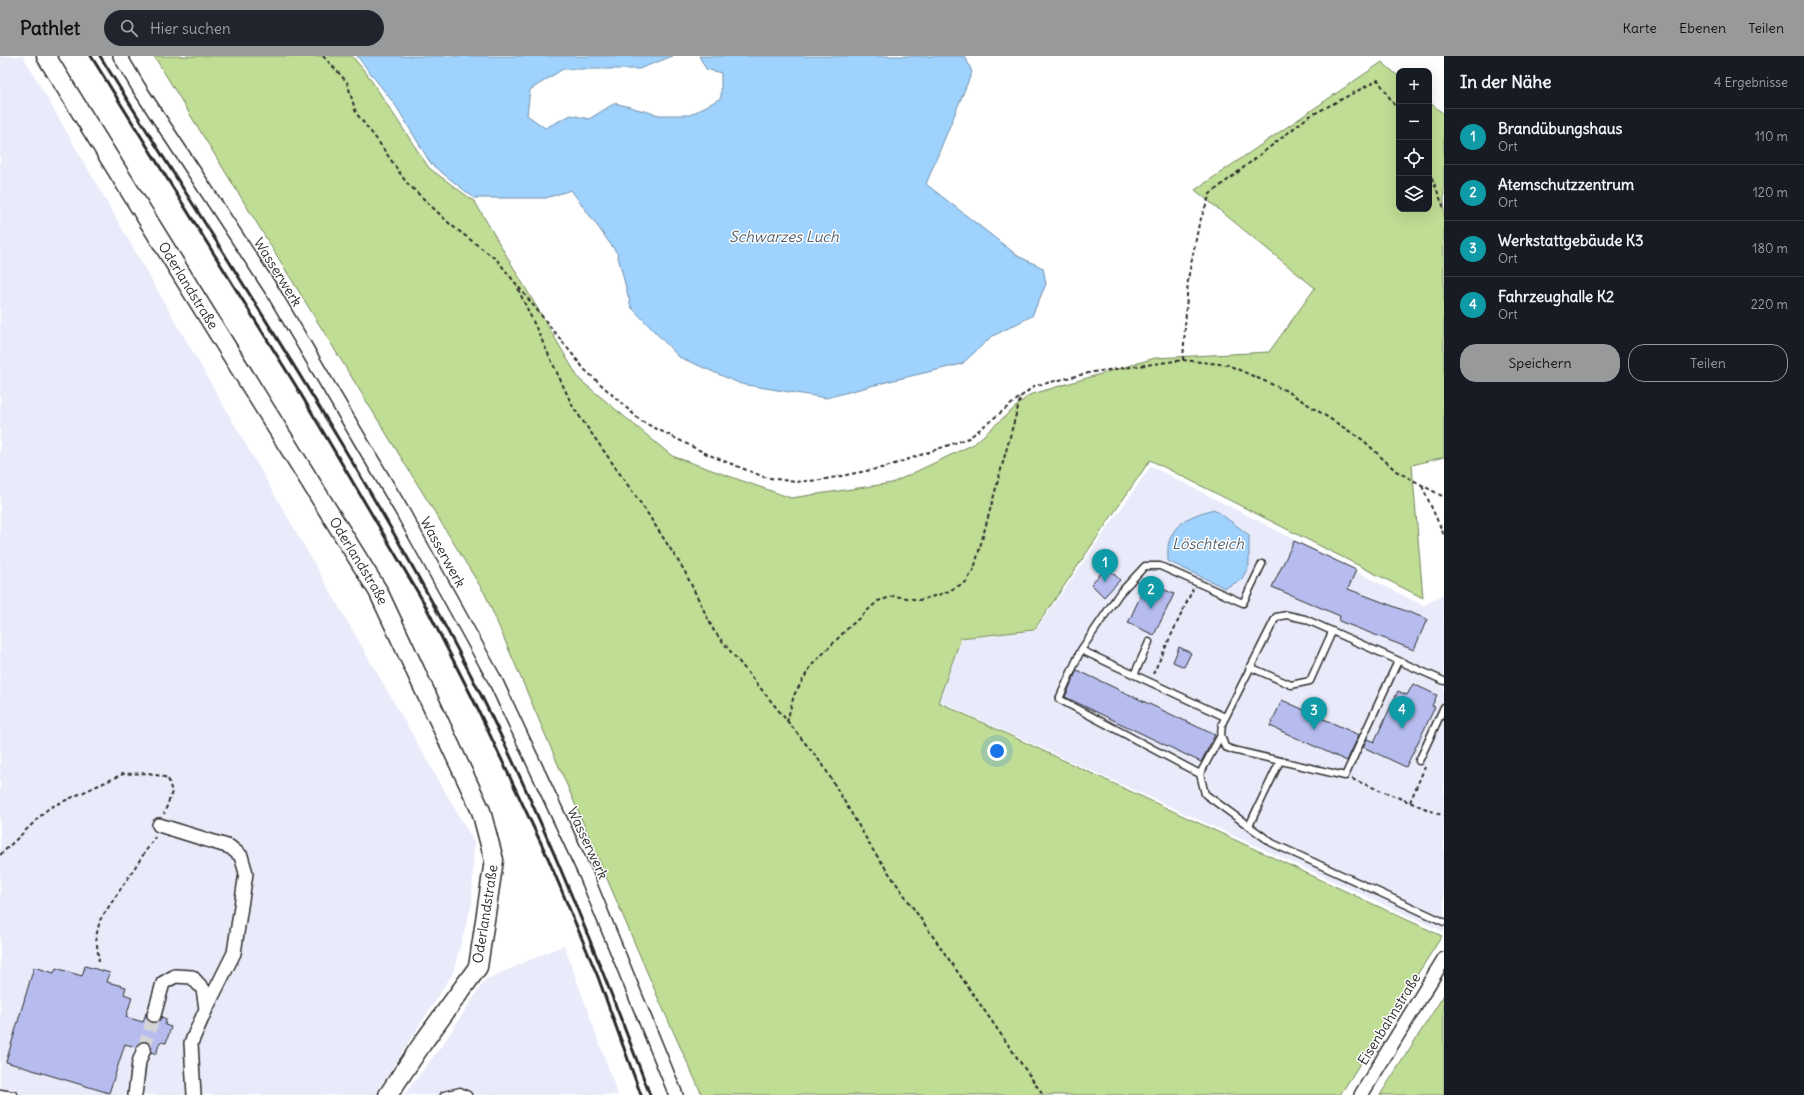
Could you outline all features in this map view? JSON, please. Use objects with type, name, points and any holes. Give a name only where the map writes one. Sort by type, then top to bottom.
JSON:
[{"type":"street","name":"Oderlandstraße","points":[[46,56],[378,590],[481,812],[494,860],[478,967],[422,1044],[388,1095]]},
{"type":"street","name":"Wasserwerk","points":[[120,56],[277,299],[402,510],[495,680],[586,875],[676,1095]]},
{"type":"street","points":[[159,825],[230,847],[241,856],[246,873],[234,953],[191,1043],[194,1095]]},
{"type":"street","name":"Eisenbahnstraße","points":[[1361,1095],[1444,959]]},
{"type":"street","points":[[154,1015],[163,983],[175,976],[192,977],[202,989],[206,1009]]},
{"type":"street","points":[[133,1094],[139,1062],[144,1049]]},
{"type":"lane","points":[[1200,774],[1058,699],[1081,650],[1119,594],[1146,566],[1160,566],[1243,603],[1262,564]]},
{"type":"lane","points":[[1444,681],[1305,619],[1287,615],[1276,617],[1225,717],[1222,724],[1221,735],[1200,774],[1205,794],[1272,843],[1444,922]]},
{"type":"lane","points":[[1250,668],[1291,685],[1310,681],[1332,632]]},
{"type":"lane","points":[[1134,675],[1149,642]]},
{"type":"lane","points":[[1081,650],[1149,683],[1225,717]]},
{"type":"lane","points":[[1221,735],[1225,747],[1233,750],[1345,776],[1398,661]]},
{"type":"lane","points":[[1419,761],[1444,707]]},
{"type":"lane","points":[[1249,826],[1280,761]]},
{"type":"lane","points":[[444,1095],[460,1091],[468,1095]]},
{"type":"lane","points":[[0,1093],[14,1095]]},
{"type":"path","points":[[323,56],[347,82],[356,113],[378,140],[406,182],[451,225],[497,260],[585,370],[641,421],[707,454],[764,477],[795,482],[821,480],[886,466],[969,438],[1034,386],[1093,372],[1183,360],[1228,365],[1287,391],[1363,440],[1396,471],[1444,497]]},
{"type":"path","points":[[1183,360],[1188,280],[1199,224],[1210,194],[1308,118],[1378,80],[1396,107]]},
{"type":"path","points":[[1431,176],[1444,208]]},
{"type":"path","points":[[517,286],[573,407],[646,511],[684,570],[714,630],[823,765],[873,850],[1043,1095]]},
{"type":"path","points":[[787,722],[794,694],[812,666],[846,630],[878,601],[894,596],[920,600],[945,593],[966,582],[974,568],[1022,395]]},
{"type":"path","points":[[1422,485],[1444,535]]},
{"type":"path","points":[[1149,683],[1196,582]]},
{"type":"path","points":[[1410,802],[1426,768],[1419,761]]},
{"type":"path","points":[[0,855],[49,808],[123,774],[150,773],[168,778],[172,792],[156,836],[100,920],[96,937],[99,962]]},
{"type":"path","points":[[1345,776],[1444,816]]},
{"type":"shaded area","points":[[0,56],[23,56],[474,842],[472,903],[453,973],[375,1095],[0,1095]]},
{"type":"shaded area","points":[[1151,466],[1424,606],[1444,593],[1444,932],[939,701],[962,639],[1035,631]]},
{"type":"shaded area","points":[[564,945],[618,1095],[404,1095],[443,1044],[485,980]]},
{"type":"green space","points":[[154,56],[352,56],[367,74],[429,168],[475,202],[579,379],[672,456],[791,498],[892,483],[974,444],[1029,395],[1155,358],[1269,352],[1315,288],[1195,190],[1382,62],[1396,74],[1396,212],[1432,212],[1432,104],[1444,114],[1444,457],[1412,465],[1423,598],[1150,460],[1034,630],[961,638],[938,702],[1442,936],[1340,1095],[702,1095],[659,1000],[485,594]]},
{"type":"green space","points":[[1444,995],[1444,1095],[1380,1095]]},
{"type":"water","name":"Schwarzes Luch","points":[[357,56],[673,56],[639,69],[563,69],[530,90],[527,115],[545,128],[571,115],[589,119],[615,103],[659,115],[690,115],[721,98],[721,73],[706,69],[699,56],[965,56],[972,72],[926,184],[1018,256],[1043,268],[1046,284],[1032,316],[991,337],[962,364],[826,398],[741,384],[679,357],[631,307],[617,253],[571,190],[546,198],[474,198],[431,164],[396,106]]},
{"type":"water","name":"Löschteich","points":[[1214,509],[1249,535],[1249,566],[1241,580],[1225,588],[1168,561],[1169,541],[1177,527],[1182,522],[1194,516]]},
{"type":"building","points":[[1294,541],[1356,570],[1348,589],[1427,619],[1414,650],[1339,621],[1340,616],[1272,587]]},
{"type":"building","points":[[1107,567],[1120,580],[1104,597],[1091,584]]},
{"type":"building","points":[[1147,582],[1174,594],[1154,635],[1128,623]]},
{"type":"building","points":[[1179,647],[1191,653],[1184,667],[1173,662]]},
{"type":"building","points":[[1077,670],[1215,735],[1201,762],[1065,697]]},
{"type":"building","points":[[1413,684],[1437,695],[1432,706],[1435,707],[1406,767],[1363,747],[1367,739],[1374,742],[1398,691],[1407,695]]},
{"type":"building","points":[[1282,700],[1359,735],[1347,761],[1270,726]]},
{"type":"building","points":[[85,966],[110,973],[107,982],[126,987],[124,994],[132,997],[126,1017],[143,1022],[146,1013],[148,1020],[151,1023],[156,1023],[162,1017],[166,1019],[165,1025],[171,1027],[166,1043],[160,1042],[156,1054],[151,1052],[150,1044],[146,1041],[139,1043],[136,1047],[125,1044],[109,1093],[6,1062],[34,967],[54,973],[56,968],[82,976]]},
{"type":"tunnel","points":[[144,1049],[154,1015]]},
{"type":"railway","points":[[91,56],[296,386],[423,601],[473,699],[548,858],[598,977],[641,1095]]},
{"type":"railway","points":[[100,56],[298,372],[439,614],[506,746],[550,844],[650,1095]]},
{"type":"place","name":"Brandübungshaus","points":[[1105,582]]},
{"type":"place","name":"Atemschutzzentrum","points":[[1151,609]]},
{"type":"place","name":"Fahrzeughalle K2","points":[[1402,729]]},
{"type":"place","name":"Werkstattgebäude K3","points":[[1314,730]]}]
